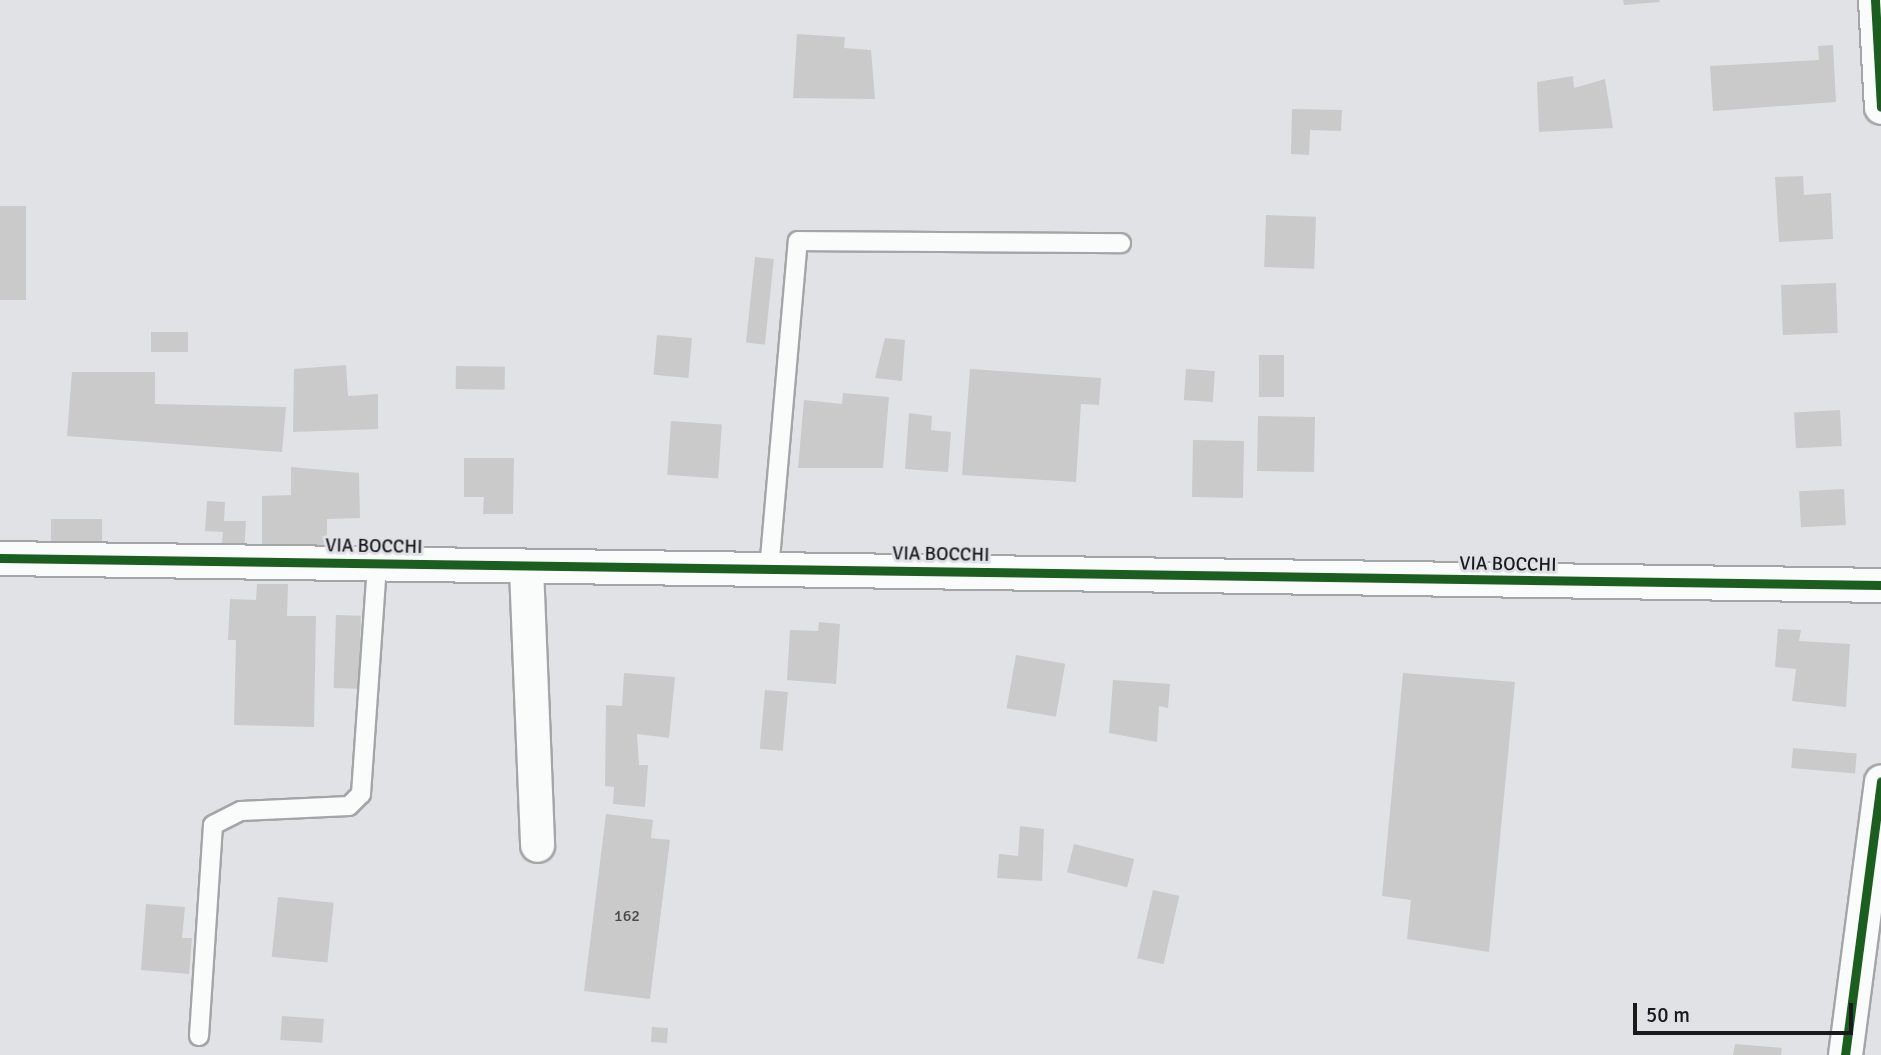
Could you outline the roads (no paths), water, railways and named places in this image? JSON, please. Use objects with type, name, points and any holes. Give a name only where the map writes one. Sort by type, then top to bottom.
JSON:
[{"type":"street","points":[[1875,0],[1881,107]]},
{"type":"street","name":"VIA BOCCHI","points":[[0,558],[526,568],[1881,585]]},
{"type":"street","points":[[526,568],[537,845]]},
{"type":"street","points":[[1845,1055],[1881,780]]},
{"type":"lane","points":[[769,569],[798,241],[1121,243]]},
{"type":"lane","points":[[199,1036],[214,825],[241,811],[349,806],[361,794],[377,565]]}]
